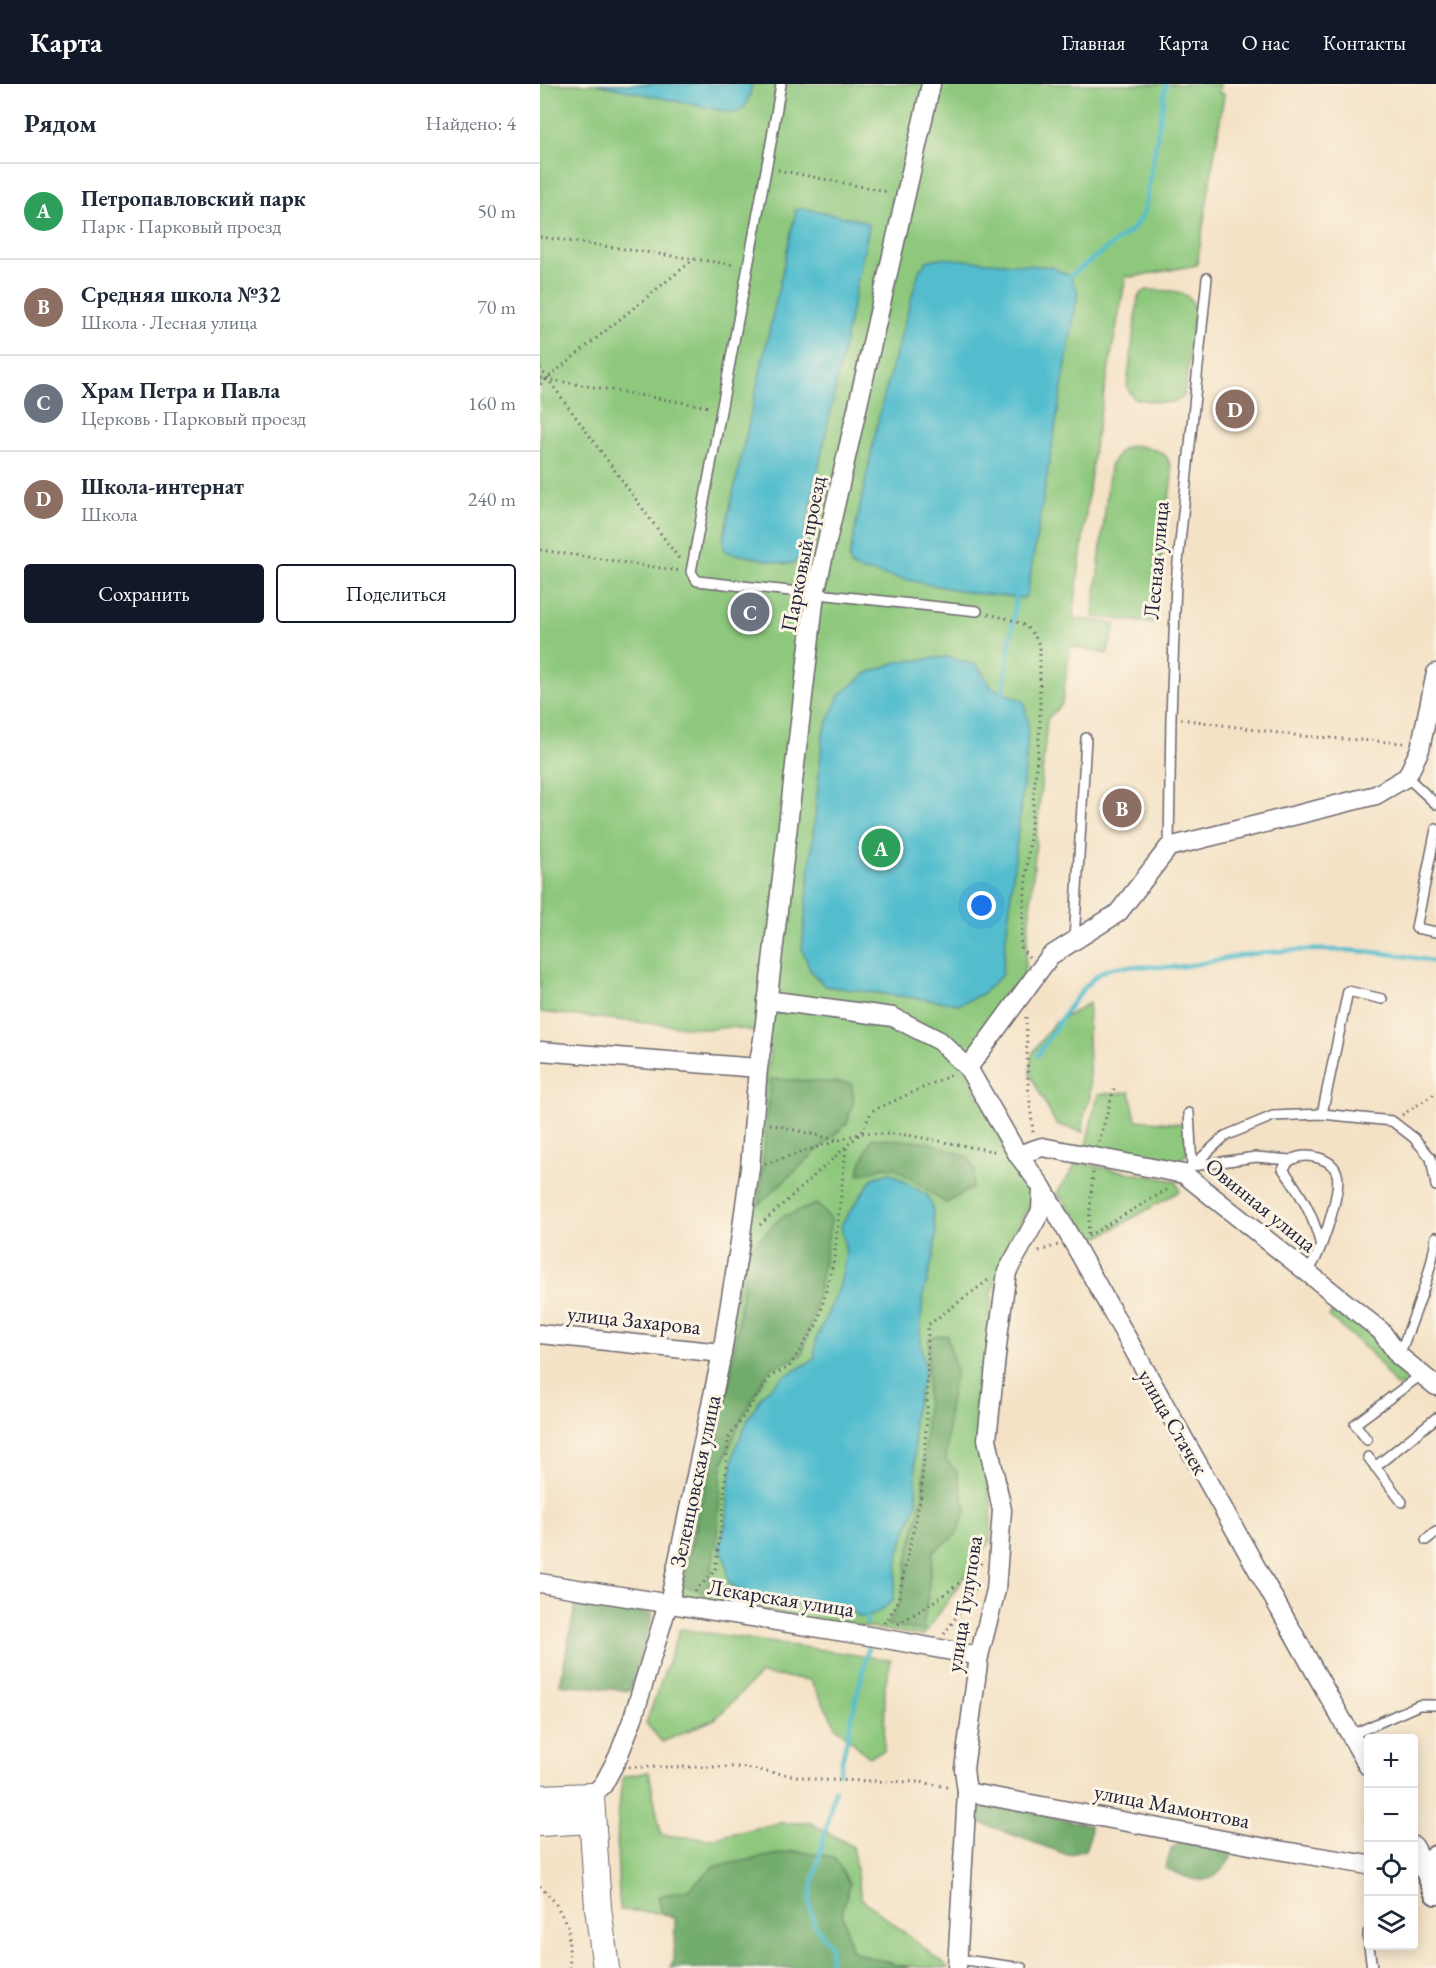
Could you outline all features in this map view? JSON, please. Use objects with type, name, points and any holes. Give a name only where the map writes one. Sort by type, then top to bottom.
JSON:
[{"type":"main road","points":[[540,1798],[591,1808]]},
{"type":"main road","points":[[540,1823],[591,1808]]},
{"type":"main road","points":[[591,1808],[598,1908],[606,1968]]},
{"type":"street","name":"Парковый проезд","points":[[763,1039],[815,594],[931,84]]},
{"type":"street","points":[[972,1074],[1050,956],[1119,913],[1169,847],[1376,795],[1407,777],[1426,745],[1436,673]]},
{"type":"street","name":"улица Стачек","points":[[767,1000],[893,1017],[940,1041],[972,1074],[1026,1152],[1071,1242],[1364,1759]]},
{"type":"street","name":"Зеленцовская улица","points":[[591,1808],[613,1767],[674,1605],[671,1594],[722,1353],[740,1242],[763,1039]]},
{"type":"street","points":[[540,1051],[758,1068]]},
{"type":"street","name":"Овинная улица","points":[[1026,1152],[1042,1147],[1188,1170],[1307,1272],[1381,1330],[1399,1356],[1436,1386]]},
{"type":"street","name":"улица Тулупова","points":[[958,1964],[967,1792],[964,1769],[979,1656],[994,1601],[1002,1510],[987,1439],[1010,1265],[1029,1236],[1041,1211],[1042,1187]]},
{"type":"street","name":"улица Захарова","points":[[540,1334],[722,1353]]},
{"type":"street","name":"Лекарская улица","points":[[540,1583],[979,1656]]},
{"type":"street","name":"улица Мамонтова","points":[[967,1792],[1364,1864]]},
{"type":"street","points":[[1422,1858],[1436,1893]]},
{"type":"street","points":[[598,1908],[598,1968]]},
{"type":"lane","points":[[781,84],[690,572],[697,581],[977,611]]},
{"type":"lane","name":"Лесная улица","points":[[1169,847],[1176,582],[1207,278]]},
{"type":"lane","points":[[1074,941],[1086,738]]},
{"type":"lane","points":[[1407,777],[1436,804]]},
{"type":"lane","points":[[1436,829],[1416,928],[1436,932]]},
{"type":"lane","points":[[1322,1114],[1348,991],[1382,999]]},
{"type":"lane","points":[[1188,1170],[1189,1113]]},
{"type":"lane","points":[[1188,1170],[1225,1136],[1273,1116],[1322,1114],[1392,1121],[1414,1138],[1431,1158],[1436,1186]]},
{"type":"lane","points":[[1188,1170],[1256,1157],[1290,1160],[1301,1156],[1312,1156],[1329,1164],[1337,1174],[1335,1195],[1321,1246],[1307,1272]]},
{"type":"lane","points":[[1290,1160],[1283,1169],[1314,1220],[1321,1246]]},
{"type":"lane","points":[[1399,1356],[1431,1261],[1436,1237]]},
{"type":"lane","points":[[1367,1440],[1355,1424],[1421,1375]]},
{"type":"lane","points":[[1375,1467],[1436,1418]]},
{"type":"lane","points":[[1368,1457],[1402,1502]]},
{"type":"lane","points":[[1426,1540],[1436,1532]]},
{"type":"lane","points":[[1351,1735],[1419,1705],[1436,1705]]},
{"type":"lane","points":[[1370,1950],[1372,1968]]},
{"type":"lane","points":[[958,1964],[1022,1968]]},
{"type":"path","points":[[766,168],[906,195]]},
{"type":"path","points":[[540,237],[747,267]]},
{"type":"path","points":[[540,384],[694,259]]},
{"type":"path","points":[[540,368],[690,572]]},
{"type":"path","points":[[540,378],[721,409]]},
{"type":"path","points":[[540,550],[690,572]]},
{"type":"path","points":[[977,611],[1020,621],[1038,640],[1041,658],[1040,726],[1020,947],[1040,969]]},
{"type":"path","points":[[1171,717],[1212,725],[1300,736],[1426,745]]},
{"type":"path","points":[[750,1168],[861,1133],[907,1135],[1026,1152],[1028,1083],[1026,1012]]},
{"type":"path","points":[[740,1242],[846,1148],[861,1133],[872,1111],[972,1074]]},
{"type":"path","points":[[1392,1121],[1436,1093]]},
{"type":"path","points":[[754,1120],[838,1141]]},
{"type":"path","points":[[674,1605],[715,1571],[723,1512],[728,1439],[771,1376],[789,1367],[818,1322],[834,1260],[846,1148]]},
{"type":"path","points":[[875,1637],[897,1604],[921,1496],[927,1416],[928,1325],[1010,1265],[1088,1236],[1170,1189],[1188,1170]]},
{"type":"path","points":[[875,1637],[936,1601],[966,1579],[999,1544]]},
{"type":"path","points":[[926,1646],[947,1632],[971,1597],[980,1579]]},
{"type":"path","points":[[613,1767],[740,1767],[822,1780],[921,1782],[967,1792]]},
{"type":"path","points":[[540,1886],[554,1901],[567,1926],[570,1968]]},
{"type":"green space","points":[[540,84],[1220,84],[1219,93],[1224,94],[1197,265],[1132,277],[1126,276],[1095,441],[1073,618],[1116,624],[1107,654],[1070,646],[1062,704],[1047,719],[1024,977],[973,1085],[1032,1201],[1011,1238],[992,1294],[979,1446],[992,1504],[990,1541],[923,1636],[680,1598],[735,1298],[770,1049],[753,1031],[732,1027],[708,1029],[540,1012]]},
{"type":"green space","points":[[1147,290],[1183,294],[1193,303],[1195,310],[1184,396],[1174,402],[1135,399],[1127,386],[1138,298]]},
{"type":"green space","points":[[1134,445],[1165,455],[1171,466],[1172,475],[1153,623],[1093,617],[1110,466],[1122,449]]},
{"type":"green space","points":[[1089,1003],[1090,1098],[1085,1111],[1083,1132],[1056,1124],[1030,1074],[1032,1054],[1053,1024]]},
{"type":"green space","points":[[771,1079],[851,1083],[854,1100],[847,1123],[759,1204]]},
{"type":"green space","points":[[1130,1092],[1136,1120],[1185,1124],[1187,1154],[1172,1166],[1085,1149],[1098,1094]]},
{"type":"green space","points":[[872,1138],[928,1142],[968,1157],[975,1170],[972,1188],[946,1203],[895,1168],[885,1167],[858,1175]]},
{"type":"green space","points":[[1077,1163],[1176,1181],[1180,1191],[1094,1240],[1057,1193]]},
{"type":"green space","points":[[817,1204],[831,1219],[819,1288],[807,1338],[802,1355],[769,1369],[742,1418],[722,1465],[716,1544],[707,1593],[682,1585],[730,1381],[748,1250],[782,1217]]},
{"type":"green space","points":[[1338,1307],[1380,1337],[1387,1362],[1415,1384],[1396,1386],[1372,1354],[1329,1316]]},
{"type":"green space","points":[[947,1335],[956,1371],[949,1409],[946,1460],[957,1472],[966,1510],[956,1535],[933,1552],[923,1631],[887,1625],[901,1601],[907,1562],[923,1495],[929,1338]]},
{"type":"green space","points":[[576,1602],[653,1614],[630,1691],[560,1684]]},
{"type":"green space","points":[[680,1629],[891,1660],[885,1685],[884,1751],[869,1757],[837,1728],[810,1680],[760,1674],[715,1719],[662,1742],[646,1723]]},
{"type":"green space","points":[[649,1772],[661,1835],[710,1839],[779,1823],[811,1823],[852,1846],[861,1898],[949,1968],[899,1965],[875,1960],[851,1950],[842,1912],[850,1884],[713,1867],[689,1890],[659,1896],[662,1913],[620,1910],[618,1827],[623,1777]]},
{"type":"green space","points":[[985,1802],[1090,1825],[1091,1833],[1085,1850],[1068,1855],[981,1823],[977,1810]]},
{"type":"green space","points":[[1182,1842],[1208,1846],[1233,1854],[1219,1873],[1211,1878],[1196,1880],[1165,1868],[1172,1848]]},
{"type":"green space","points":[[794,1851],[834,1857],[850,1884],[842,1912],[851,1950],[909,1968],[670,1968],[674,1960],[675,1919],[662,1913],[658,1896],[689,1890],[713,1867]]},
{"type":"water","points":[[596,84],[752,84],[745,106],[733,113]]},
{"type":"water","points":[[803,208],[864,221],[869,226],[801,553],[796,562],[787,564],[731,553],[724,550],[723,539],[796,210]]},
{"type":"water","points":[[940,258],[1052,267],[1070,276],[1078,292],[1027,594],[1024,598],[972,593],[859,570],[852,567],[849,559],[880,411],[919,271],[927,261]]},
{"type":"water","points":[[947,657],[977,665],[992,688],[1024,701],[1028,721],[1027,750],[1002,975],[982,994],[960,1004],[825,986],[810,970],[802,949],[823,733],[839,696],[866,674],[897,662]]},
{"type":"water","points":[[890,1173],[927,1195],[932,1206],[936,1234],[934,1254],[923,1296],[920,1334],[925,1370],[913,1417],[917,1502],[899,1552],[893,1600],[873,1614],[858,1617],[852,1610],[839,1604],[815,1606],[750,1596],[729,1583],[727,1566],[720,1546],[727,1517],[735,1449],[749,1417],[763,1394],[784,1376],[814,1360],[816,1340],[840,1285],[846,1253],[841,1225],[873,1178]]},
{"type":"waterway","points":[[1070,276],[1133,229],[1144,213],[1166,84]]},
{"type":"waterway","points":[[1003,693],[1016,598]]},
{"type":"waterway","points":[[1038,1055],[1078,995],[1097,975],[1113,968],[1174,967],[1248,954],[1303,950],[1348,950],[1392,954],[1436,962]]},
{"type":"waterway","points":[[866,1618],[867,1623]]},
{"type":"waterway","points":[[839,1773],[868,1648]]},
{"type":"waterway","points":[[831,1968],[830,1945],[814,1924],[809,1901],[835,1789]]},
{"type":"place","name":"Школа-интернат","points":[[1235,409]]},
{"type":"place","name":"Храм Петра и Павла","points":[[750,612]]},
{"type":"place","name":"Средняя школа №32","points":[[1122,808]]},
{"type":"place","name":"Петропавловский парк","points":[[881,848]]}]
